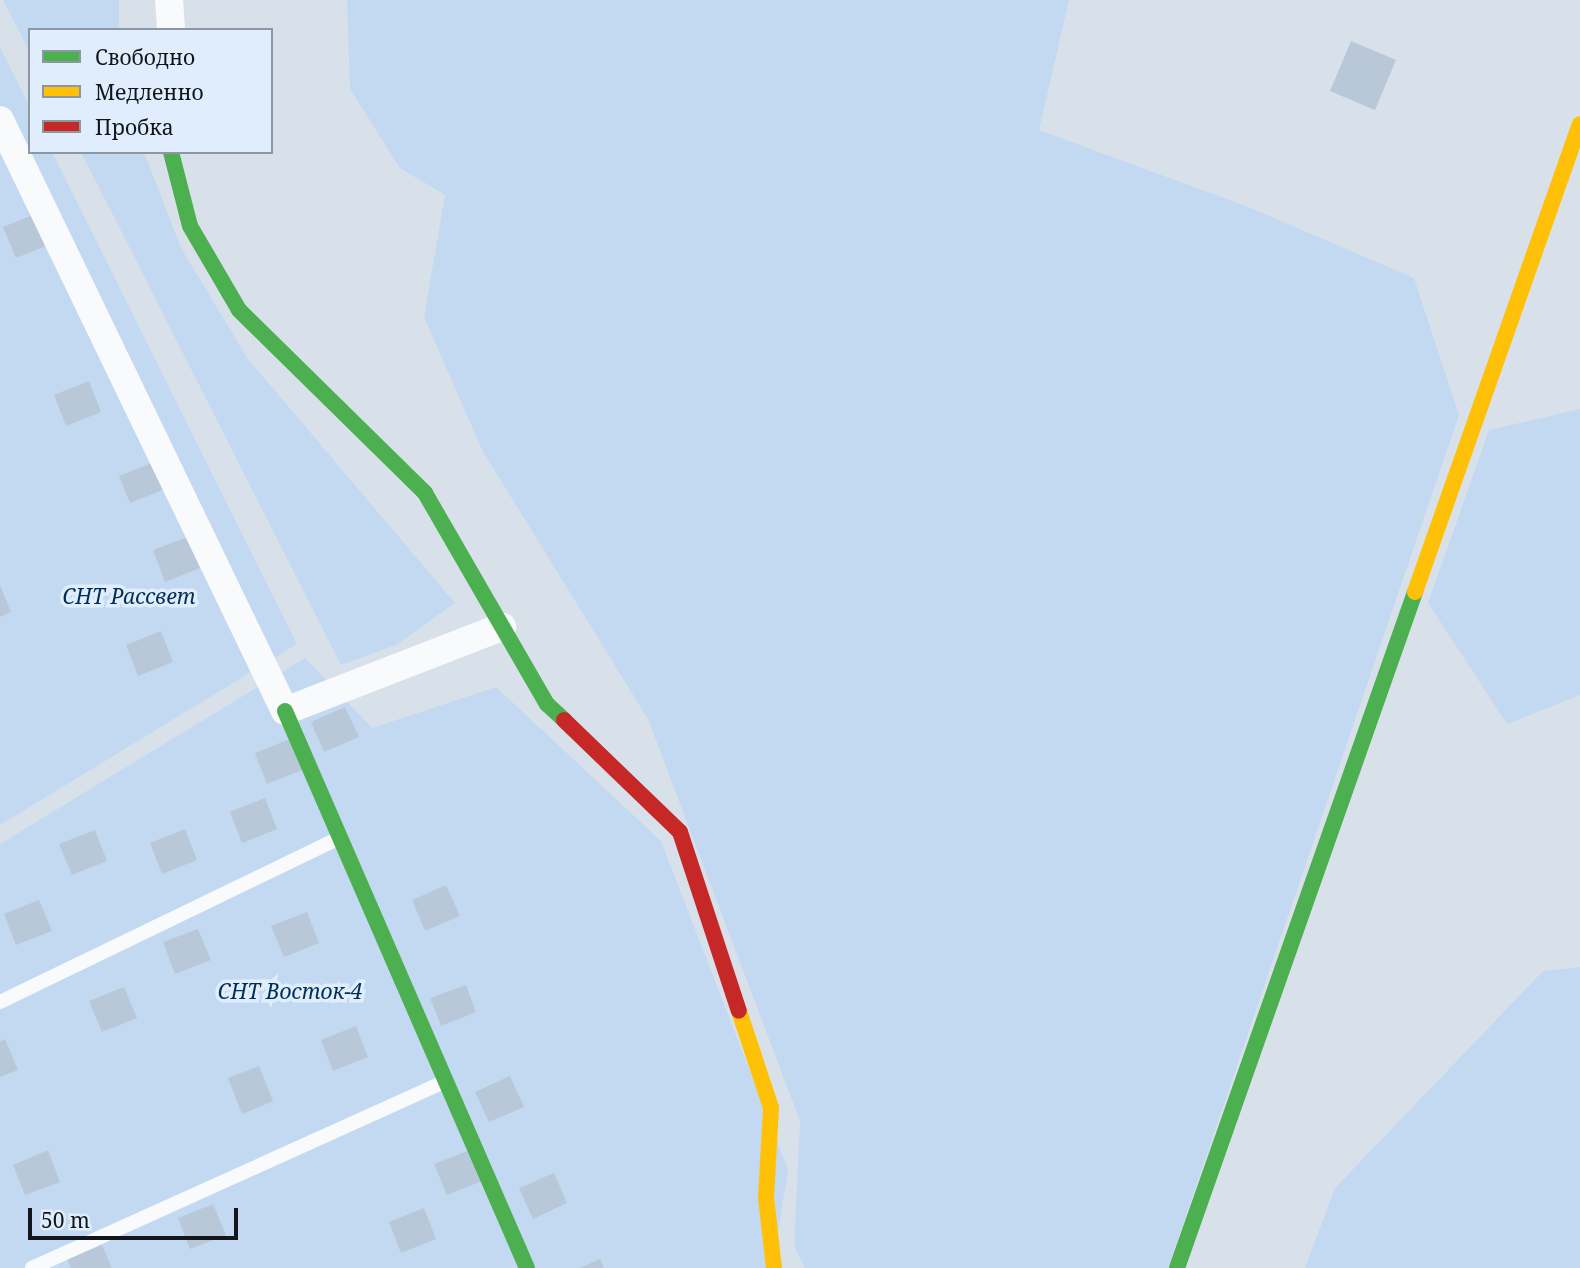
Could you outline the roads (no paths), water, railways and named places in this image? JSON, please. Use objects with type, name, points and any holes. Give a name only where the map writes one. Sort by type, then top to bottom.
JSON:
[{"type":"street","points":[[169,0],[171,28]]},
{"type":"street","points":[[0,120],[285,711],[527,1268]]},
{"type":"street","points":[[1177,1268],[1580,124]]},
{"type":"street","points":[[172,154],[190,226],[239,310],[425,493],[547,704],[680,832],[771,1108],[766,1197],[774,1268]]},
{"type":"street","points":[[285,711],[502,627]]},
{"type":"lane","points":[[0,1002],[340,838]]},
{"type":"lane","points":[[32,1268],[446,1081]]},
{"type":"park label","name":"СНТ Рассвет","points":[[129,596]]},
{"type":"park label","name":"СНТ Восток-4","points":[[290,991]]}]
